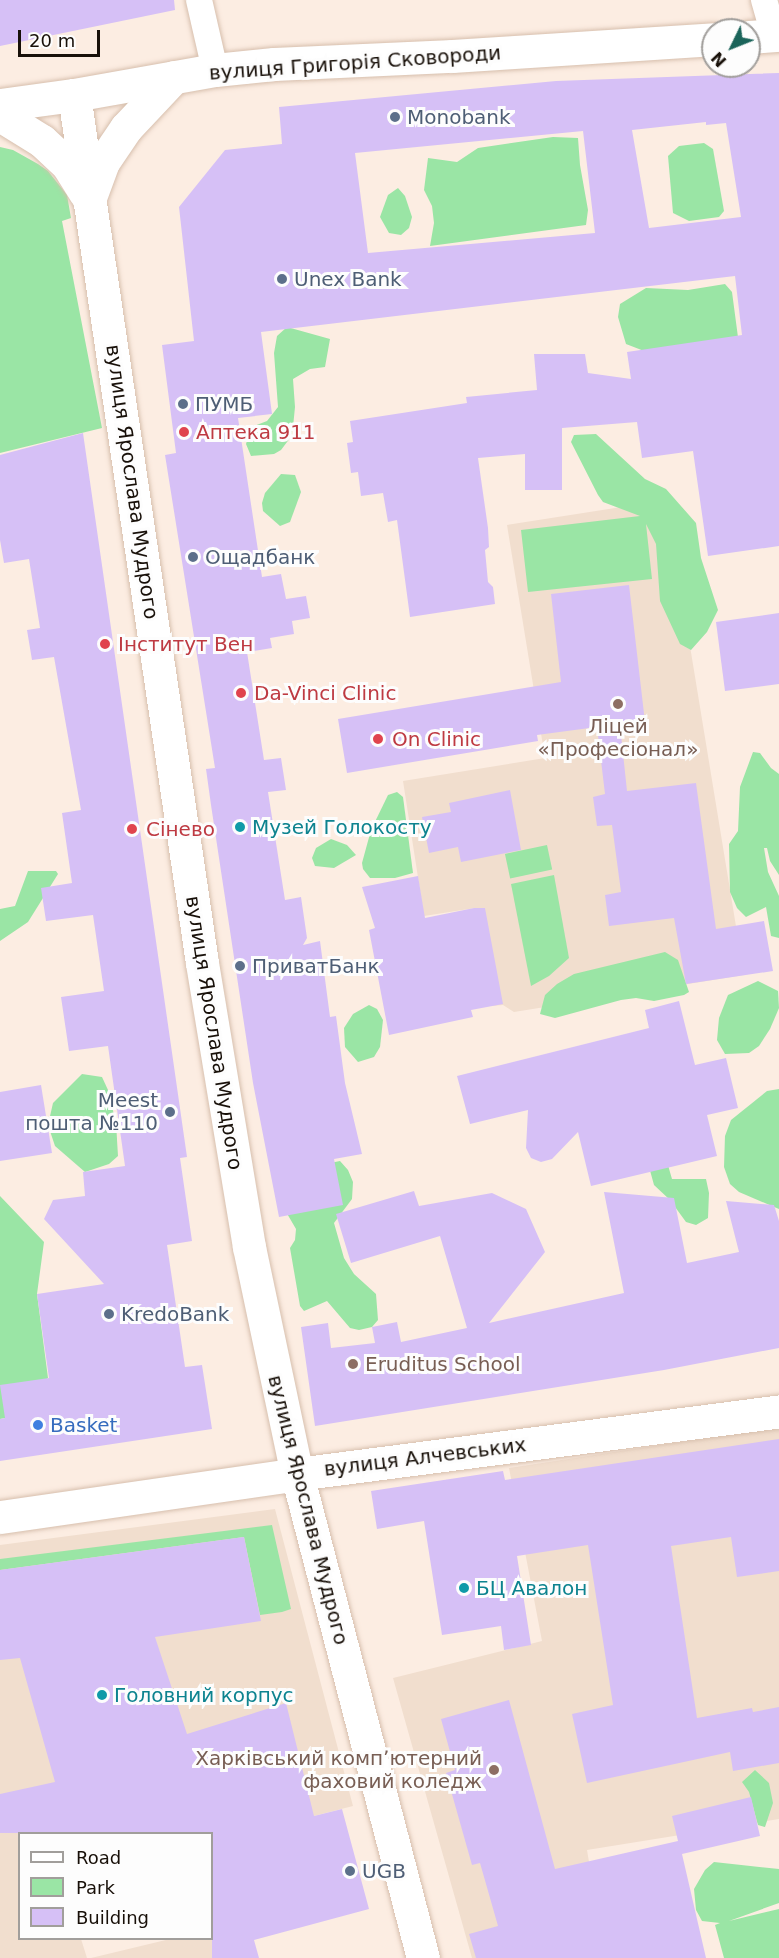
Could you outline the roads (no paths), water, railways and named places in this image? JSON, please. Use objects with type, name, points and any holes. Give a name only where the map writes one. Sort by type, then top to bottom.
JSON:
[{"type":"street","points":[[199,0],[214,70]]},
{"type":"street","points":[[764,0],[767,35]]},
{"type":"street","name":"вулиця Григорія Сковороди","points":[[0,105],[74,95],[214,70],[274,64],[453,56],[701,40]]},
{"type":"street","points":[[89,200],[104,162],[126,128],[174,77]]},
{"type":"street","name":"вулиця Ярослава Мудрого","points":[[74,95],[221,1084],[263,1320],[297,1474],[423,1958]]},
{"type":"street","points":[[0,115],[42,141],[67,164],[89,200]]},
{"type":"street","name":"вулиця Алчевських","points":[[0,1517],[297,1474],[779,1411]]},
{"type":"place","name":"Monobank","points":[[395,117]]},
{"type":"place","name":"Unex Bank","points":[[282,279]]},
{"type":"place","name":"ПУМБ","points":[[183,404]]},
{"type":"place","name":"Аптека 911","points":[[184,432]]},
{"type":"place","name":"Ощадбанк","points":[[193,557]]},
{"type":"place","name":"Інститут Вен","points":[[105,644]]},
{"type":"place","name":"Da-Vinci Сlinic","points":[[241,693]]},
{"type":"place","name":"Ліцей «Професіонал»","points":[[618,704]]},
{"type":"place","name":"On Clinic","points":[[378,739]]},
{"type":"place","name":"Музей Голокосту","points":[[240,827]]},
{"type":"place","name":"Сінево","points":[[132,829]]},
{"type":"place","name":"ПриватБанк","points":[[240,966]]},
{"type":"place","name":"Meest пошта №110","points":[[170,1112]]},
{"type":"place","name":"KredoBank","points":[[109,1314]]},
{"type":"place","name":"Eruditus School","points":[[353,1364]]},
{"type":"place","name":"Basket","points":[[38,1425]]},
{"type":"place","name":"БЦ Авалон","points":[[464,1588]]},
{"type":"place","name":"Головний корпус","points":[[102,1695]]},
{"type":"place","name":"Харківський компʼютерний фаховий коледж","points":[[494,1770]]},
{"type":"place","name":"UGB","points":[[350,1871]]}]
